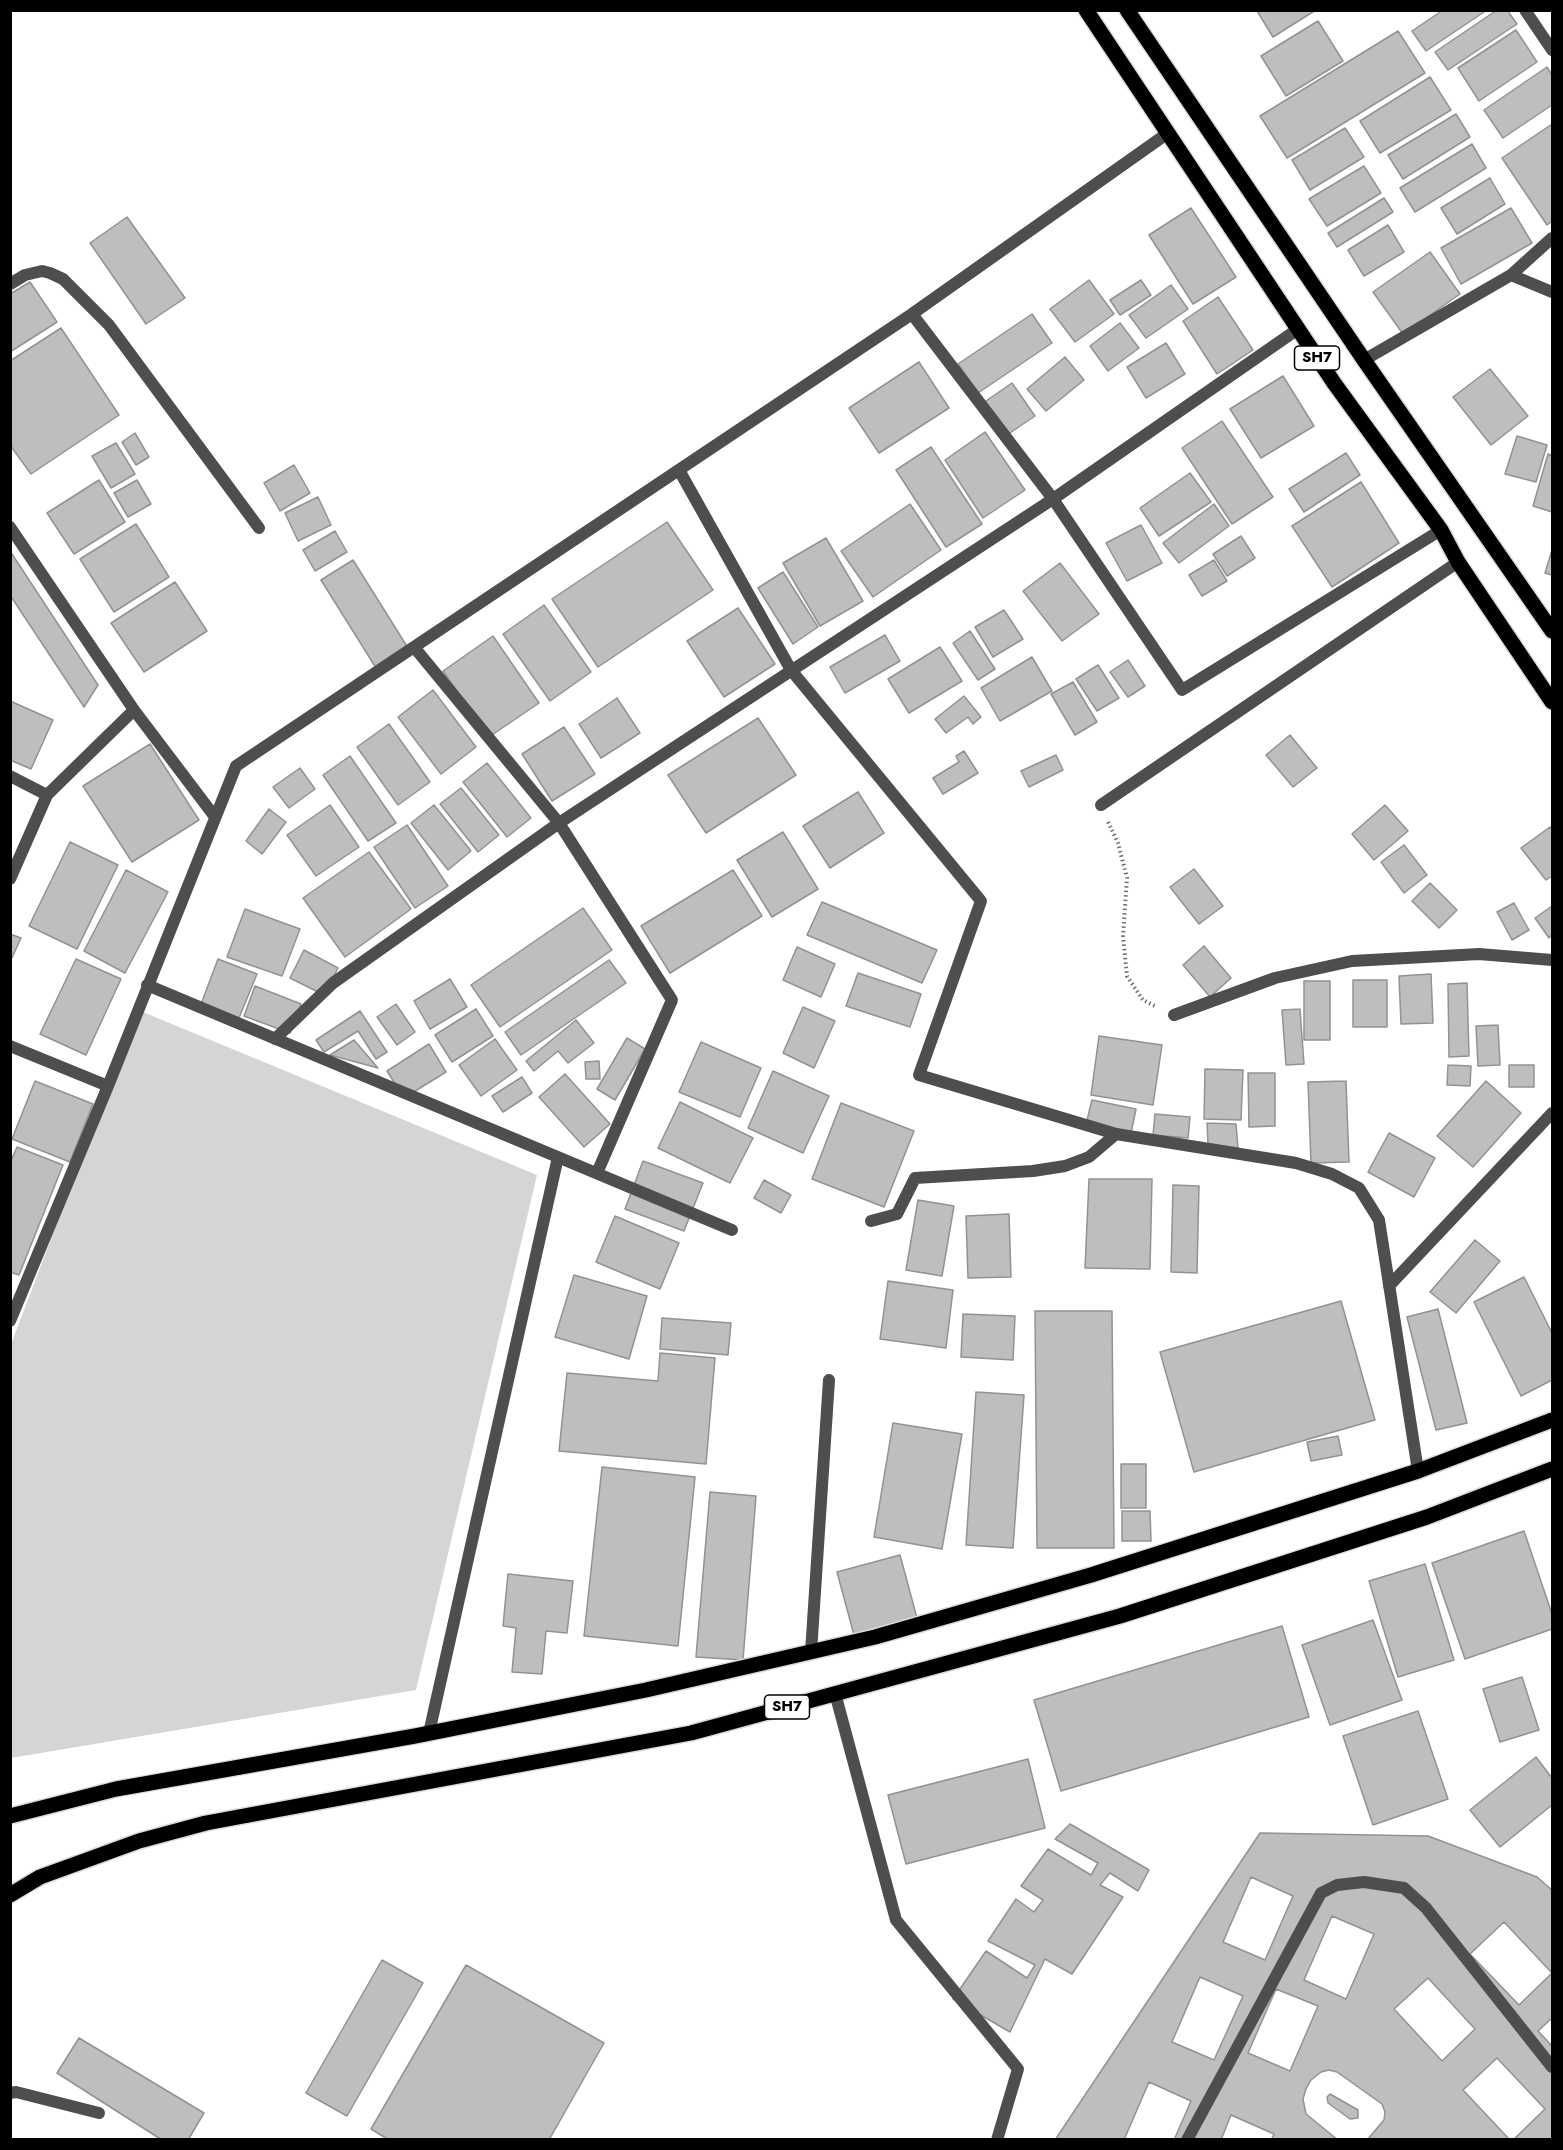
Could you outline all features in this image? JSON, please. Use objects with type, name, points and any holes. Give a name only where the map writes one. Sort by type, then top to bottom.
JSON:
[{"type":"main road","name":"SH7","points":[[1086,10],[1341,392],[1441,530],[1458,562],[1552,702]]},
{"type":"main road","name":"SH7","points":[[1127,10],[1364,360],[1552,631]]},
{"type":"main road","points":[[10,1816],[116,1789],[429,1733],[646,1690],[875,1637],[1090,1575],[1418,1471],[1552,1420]]},
{"type":"main road","name":"SH7","points":[[10,1895],[40,1877],[139,1841],[206,1823],[692,1733],[1120,1616],[1426,1517],[1552,1469]]},
{"type":"street","points":[[1525,10],[1552,50]]},
{"type":"street","points":[[10,1321],[108,1086],[236,766],[912,314],[1168,133]]},
{"type":"street","points":[[1364,360],[1511,275],[1552,238]]},
{"type":"street","points":[[10,284],[25,275],[42,271],[63,279],[109,325],[259,528]]},
{"type":"street","points":[[1511,275],[1552,292]]},
{"type":"street","points":[[912,314],[1053,499],[1182,690],[1441,530]]},
{"type":"street","points":[[274,1039],[333,983],[559,823],[1053,499],[1298,329]]},
{"type":"street","points":[[679,470],[791,670],[981,901],[919,1075],[1116,1134],[1296,1163],[1332,1174],[1359,1188],[1379,1220],[1418,1471]]},
{"type":"street","points":[[10,528],[134,711],[216,817]]},
{"type":"street","points":[[1101,805],[1458,562]]},
{"type":"street","points":[[414,646],[559,823],[672,1000],[597,1173]]},
{"type":"street","points":[[10,879],[47,795],[134,711]]},
{"type":"street","points":[[10,776],[47,795]]},
{"type":"street","points":[[1174,1015],[1275,978],[1352,961],[1479,954],[1552,960]]},
{"type":"street","points":[[147,986],[732,1230]]},
{"type":"street","points":[[10,1046],[108,1086]]},
{"type":"street","points":[[1389,1286],[1552,1113]]},
{"type":"street","points":[[871,1221],[897,1214],[915,1178],[1033,1171],[1065,1166],[1089,1157],[1116,1134]]},
{"type":"street","points":[[429,1733],[558,1157]]},
{"type":"street","points":[[811,1652],[830,1380]]},
{"type":"street","points":[[835,1693],[896,1920],[1018,2069],[998,2139]]},
{"type":"street","points":[[1187,2139],[1320,1893],[1337,1885],[1364,1882],[1404,1888],[1426,1908],[1552,2067]]},
{"type":"street","points":[[10,2093],[16,2092],[99,2113]]},
{"type":"path","points":[[1101,805],[1118,843],[1127,878],[1123,936],[1127,976],[1143,1000],[1174,1015]]},
{"type":"shaded area","points":[[138,1010],[537,1175],[416,1690],[11,1758],[10,1347]]},
{"type":"building","points":[[1258,10],[1316,10],[1273,37]]},
{"type":"building","points":[[1443,10],[1487,10],[1426,51],[1412,31]]},
{"type":"building","points":[[1497,10],[1507,10],[1517,24],[1448,70],[1435,52]]},
{"type":"building","points":[[1318,21],[1343,61],[1286,96],[1261,56]]},
{"type":"building","points":[[1516,30],[1537,62],[1479,101],[1458,68]]},
{"type":"building","points":[[1398,31],[1425,73],[1287,158],[1260,116]]},
{"type":"building","points":[[1547,67],[1552,75],[1552,105],[1503,138],[1484,110]]},
{"type":"building","points":[[1430,77],[1451,110],[1380,153],[1360,121]]},
{"type":"building","points":[[1456,114],[1470,137],[1403,179],[1388,155]]},
{"type":"building","points":[[1552,124],[1552,221],[1547,225],[1502,158]]},
{"type":"building","points":[[1345,128],[1364,157],[1310,190],[1292,160]]},
{"type":"building","points":[[1472,144],[1486,168],[1415,212],[1400,188]]},
{"type":"building","points":[[1364,166],[1381,193],[1327,226],[1309,199]]},
{"type":"building","points":[[1490,178],[1505,204],[1457,234],[1441,208]]},
{"type":"building","points":[[1384,198],[1393,212],[1337,247],[1328,233]]},
{"type":"building","points":[[1191,208],[1236,277],[1193,304],[1149,235]]},
{"type":"building","points":[[1511,208],[1532,243],[1461,284],[1441,248]]},
{"type":"building","points":[[127,217],[185,298],[146,324],[90,243]]},
{"type":"building","points":[[1388,225],[1404,252],[1364,276],[1348,250]]},
{"type":"building","points":[[1430,252],[1460,294],[1403,334],[1373,292]]},
{"type":"building","points":[[1089,280],[1114,314],[1075,342],[1050,309]]},
{"type":"building","points":[[1141,280],[1151,295],[1120,315],[1110,300]]},
{"type":"building","points":[[30,282],[57,322],[10,352],[10,294]]},
{"type":"building","points":[[1171,285],[1188,309],[1146,338],[1129,315]]},
{"type":"building","points":[[1218,297],[1253,350],[1217,374],[1183,321]]},
{"type":"building","points":[[1032,314],[1052,343],[978,393],[958,364]]},
{"type":"building","points":[[1120,323],[1139,348],[1108,371],[1090,346]]},
{"type":"building","points":[[61,328],[119,415],[31,474],[10,445],[10,361]]},
{"type":"building","points":[[1166,343],[1185,374],[1146,398],[1127,367]]},
{"type":"building","points":[[1065,357],[1084,380],[1046,411],[1027,389]]},
{"type":"building","points":[[919,362],[949,408],[879,453],[849,408]]},
{"type":"building","points":[[1490,369],[1528,416],[1491,445],[1453,397]]},
{"type":"building","points":[[1283,376],[1314,426],[1261,458],[1230,409]]},
{"type":"building","points":[[1012,383],[1035,416],[1007,435],[983,403]]},
{"type":"building","points":[[1222,421],[1273,497],[1232,524],[1182,448]]},
{"type":"building","points":[[985,432],[1025,490],[983,518],[945,460]]},
{"type":"building","points":[[135,433],[149,457],[136,465],[122,442]]},
{"type":"building","points":[[1517,436],[1547,445],[1536,482],[1505,474]]},
{"type":"building","points":[[116,443],[135,474],[111,488],[92,456]]},
{"type":"building","points":[[931,447],[982,524],[946,547],[896,470]]},
{"type":"building","points":[[1346,453],[1360,475],[1304,512],[1289,489]]},
{"type":"building","points":[[1548,454],[1552,456],[1552,512],[1533,506]]},
{"type":"building","points":[[294,465],[310,493],[280,511],[264,483]]},
{"type":"building","points":[[1190,473],[1211,502],[1159,536],[1140,508]]},
{"type":"building","points":[[99,480],[125,522],[74,554],[47,513]]},
{"type":"building","points":[[137,480],[151,504],[128,517],[114,493]]},
{"type":"building","points":[[1361,482],[1399,543],[1332,587],[1292,526]]},
{"type":"building","points":[[318,497],[331,525],[298,541],[285,513]]},
{"type":"building","points":[[910,504],[941,550],[873,597],[841,551]]},
{"type":"building","points":[[1214,504],[1229,526],[1179,563],[1163,543]]},
{"type":"building","points":[[667,522],[713,590],[598,667],[552,599]]},
{"type":"building","points":[[136,524],[169,577],[114,612],[80,559]]},
{"type":"building","points":[[1141,525],[1162,563],[1127,581],[1106,543]]},
{"type":"building","points":[[335,531],[347,552],[315,571],[303,550]]},
{"type":"building","points":[[1241,536],[1255,558],[1227,576],[1213,554]]},
{"type":"building","points":[[826,538],[863,601],[820,626],[783,563]]},
{"type":"building","points":[[1552,550],[1552,575],[1545,573]]},
{"type":"building","points":[[10,551],[98,685],[84,707],[10,595]]},
{"type":"building","points":[[353,560],[408,648],[376,668],[321,580]]},
{"type":"building","points":[[1214,560],[1227,581],[1202,596],[1189,575]]},
{"type":"building","points":[[1060,563],[1099,614],[1062,641],[1023,591]]},
{"type":"building","points":[[783,572],[818,627],[793,644],[758,588]]},
{"type":"building","points":[[175,582],[207,631],[144,672],[111,623]]},
{"type":"building","points":[[544,605],[591,672],[550,701],[503,634]]},
{"type":"building","points":[[738,608],[775,664],[724,697],[687,641]]},
{"type":"building","points":[[1004,610],[1023,639],[993,657],[975,627]]},
{"type":"building","points":[[970,631],[995,669],[978,680],[953,643]]},
{"type":"building","points":[[885,635],[900,661],[845,693],[830,667]]},
{"type":"building","points":[[493,636],[539,703],[489,737],[443,671]]},
{"type":"building","points":[[940,647],[962,681],[909,713],[888,679]]},
{"type":"building","points":[[1032,657],[1052,691],[1000,721],[981,688]]},
{"type":"building","points":[[1128,660],[1145,686],[1128,697],[1110,672]]},
{"type":"building","points":[[1098,665],[1119,698],[1097,711],[1076,679]]},
{"type":"building","points":[[1073,682],[1097,722],[1075,735],[1051,694]]},
{"type":"building","points":[[433,690],[476,747],[441,774],[398,717]]},
{"type":"building","points":[[964,696],[981,717],[973,724],[968,717],[946,733],[935,719]]},
{"type":"building","points":[[617,698],[640,733],[601,758],[579,724]]},
{"type":"building","points":[[10,701],[53,720],[31,769],[10,760]]},
{"type":"building","points":[[758,718],[796,775],[706,833],[668,775]]},
{"type":"building","points":[[389,724],[430,782],[398,805],[357,747]]},
{"type":"building","points":[[564,727],[595,774],[552,801],[522,754]]},
{"type":"building","points":[[1290,735],[1317,768],[1293,787],[1266,755]]},
{"type":"building","points":[[150,744],[199,820],[132,862],[83,786]]},
{"type":"building","points":[[964,751],[978,773],[943,794],[933,778],[959,762],[956,756]]},
{"type":"building","points":[[1056,755],[1063,770],[1029,787],[1021,771]]},
{"type":"building","points":[[350,756],[396,823],[368,841],[323,775]]},
{"type":"building","points":[[487,763],[531,818],[507,837],[463,782]]},
{"type":"building","points":[[300,768],[315,789],[289,808],[273,787]]},
{"type":"building","points":[[461,788],[499,835],[478,852],[440,804]]},
{"type":"building","points":[[858,792],[884,833],[830,868],[803,826]]},
{"type":"building","points":[[330,805],[359,847],[316,876],[287,835]]},
{"type":"building","points":[[434,805],[471,851],[448,870],[411,823]]},
{"type":"building","points":[[1385,805],[1408,831],[1374,860],[1352,834]]},
{"type":"building","points":[[269,809],[286,822],[262,854],[246,841]]},
{"type":"building","points":[[407,825],[448,886],[415,908],[374,847]]},
{"type":"building","points":[[1550,827],[1552,830],[1552,876],[1546,880],[1521,848]]},
{"type":"building","points":[[783,832],[818,889],[772,917],[737,860]]},
{"type":"building","points":[[70,842],[118,865],[77,949],[29,926]]},
{"type":"building","points":[[1404,845],[1427,875],[1404,893],[1381,862]]},
{"type":"building","points":[[369,852],[411,909],[345,957],[303,898]]},
{"type":"building","points":[[1194,869],[1223,906],[1199,924],[1170,887]]},
{"type":"building","points":[[126,870],[168,892],[125,973],[84,951]]},
{"type":"building","points":[[733,870],[762,916],[670,973],[641,926]]},
{"type":"building","points":[[1430,883],[1457,910],[1439,928],[1412,901]]},
{"type":"building","points":[[822,902],[937,950],[922,983],[807,935]]},
{"type":"building","points":[[1514,903],[1529,930],[1512,940],[1497,912]]},
{"type":"building","points":[[1552,906],[1552,935],[1549,938],[1535,918]]},
{"type":"building","points":[[583,908],[612,950],[500,1027],[471,985]]},
{"type":"building","points":[[245,909],[300,929],[282,976],[227,957]]},
{"type":"building","points":[[10,934],[21,938],[10,962]]},
{"type":"building","points":[[1204,946],[1231,978],[1210,997],[1183,965]]},
{"type":"building","points":[[797,947],[835,964],[821,997],[783,980]]},
{"type":"building","points":[[304,950],[338,968],[324,995],[290,978]]},
{"type":"building","points":[[76,959],[121,979],[86,1055],[40,1034]]},
{"type":"building","points":[[218,959],[257,974],[239,1018],[201,1004]]},
{"type":"building","points":[[609,960],[626,983],[521,1055],[505,1032]]},
{"type":"building","points":[[858,973],[921,994],[910,1027],[846,1006]]},
{"type":"building","points":[[1431,974],[1433,1023],[1401,1024],[1399,976]]},
{"type":"building","points":[[450,979],[467,1007],[430,1029],[414,1001]]},
{"type":"building","points":[[1353,980],[1387,980],[1387,1027],[1353,1027]]},
{"type":"building","points":[[1304,981],[1330,981],[1330,1040],[1304,1040]]},
{"type":"building","points":[[1467,983],[1469,1056],[1449,1057],[1448,984]]},
{"type":"building","points":[[255,986],[301,1004],[290,1033],[244,1016]]},
{"type":"building","points":[[396,1004],[415,1032],[397,1045],[377,1017]]},
{"type":"building","points":[[803,1007],[835,1021],[814,1068],[783,1053]]},
{"type":"building","points":[[476,1009],[493,1036],[452,1062],[435,1035]]},
{"type":"building","points":[[1300,1009],[1304,1064],[1286,1065],[1282,1010]]},
{"type":"building","points":[[360,1011],[387,1052],[376,1059],[358,1031],[324,1052],[316,1040]]},
{"type":"building","points":[[576,1020],[594,1043],[568,1063],[558,1051],[534,1071],[526,1061]]},
{"type":"building","points":[[1498,1025],[1500,1065],[1478,1066],[1476,1026]]},
{"type":"building","points":[[1099,1036],[1162,1045],[1153,1105],[1091,1095]]},
{"type":"building","points":[[627,1038],[645,1049],[615,1100],[597,1089]]},
{"type":"building","points":[[495,1039],[517,1070],[481,1096],[459,1065]]},
{"type":"building","points":[[354,1040],[378,1068],[330,1055]]},
{"type":"building","points":[[701,1042],[761,1068],[740,1117],[679,1092]]},
{"type":"building","points":[[429,1044],[446,1072],[404,1098],[387,1071]]},
{"type":"building","points":[[599,1061],[600,1079],[586,1079],[585,1062]]},
{"type":"building","points":[[1448,1065],[1471,1066],[1470,1086],[1447,1085]]},
{"type":"building","points":[[1509,1065],[1534,1065],[1534,1087],[1509,1087]]},
{"type":"building","points":[[1205,1069],[1243,1070],[1241,1120],[1204,1119]]},
{"type":"building","points":[[773,1071],[829,1096],[803,1153],[748,1128]]},
{"type":"building","points":[[1248,1073],[1275,1073],[1275,1126],[1249,1127]]},
{"type":"building","points":[[565,1074],[610,1124],[584,1147],[539,1097]]},
{"type":"building","points":[[522,1077],[532,1093],[503,1112],[492,1096]]},
{"type":"building","points":[[35,1081],[93,1104],[70,1162],[12,1139]]},
{"type":"building","points":[[1346,1081],[1349,1162],[1311,1163],[1308,1082]]},
{"type":"building","points":[[1486,1081],[1521,1113],[1473,1167],[1437,1136]]},
{"type":"building","points":[[1092,1100],[1136,1109],[1131,1133],[1087,1120]]},
{"type":"building","points":[[680,1102],[753,1138],[730,1183],[658,1148]]},
{"type":"building","points":[[841,1103],[914,1131],[884,1207],[812,1179]]},
{"type":"building","points":[[1155,1114],[1190,1117],[1188,1138],[1153,1135]]},
{"type":"building","points":[[1207,1123],[1236,1124],[1238,1148],[1208,1144]]},
{"type":"building","points":[[1389,1133],[1435,1158],[1414,1197],[1368,1172]]},
{"type":"building","points":[[17,1147],[63,1165],[19,1275],[10,1272],[10,1163]]},
{"type":"building","points":[[643,1161],[703,1183],[684,1231],[625,1209]]},
{"type":"building","points":[[1089,1179],[1152,1179],[1150,1269],[1085,1268]]},
{"type":"building","points":[[764,1180],[791,1195],[781,1213],[754,1198]]},
{"type":"building","points":[[1173,1185],[1199,1186],[1197,1273],[1171,1272]]},
{"type":"building","points":[[918,1200],[954,1206],[942,1276],[906,1270]]},
{"type":"building","points":[[1009,1214],[1011,1277],[968,1278],[966,1216]]},
{"type":"building","points":[[615,1216],[679,1243],[660,1289],[596,1262]]},
{"type":"building","points":[[1475,1240],[1500,1261],[1456,1313],[1430,1292]]},
{"type":"building","points":[[574,1275],[647,1296],[629,1359],[555,1337]]},
{"type":"building","points":[[1524,1277],[1552,1333],[1552,1380],[1521,1396],[1474,1302]]},
{"type":"building","points":[[888,1281],[953,1290],[946,1348],[880,1339]]},
{"type":"building","points":[[1341,1301],[1375,1420],[1194,1472],[1160,1352]]},
{"type":"building","points":[[1438,1309],[1467,1423],[1436,1430],[1407,1317]]},
{"type":"building","points":[[1035,1311],[1112,1311],[1114,1548],[1037,1548]]},
{"type":"building","points":[[963,1314],[1015,1316],[1013,1360],[961,1357]]},
{"type":"building","points":[[662,1318],[731,1323],[728,1355],[660,1349]]},
{"type":"building","points":[[660,1353],[715,1358],[706,1464],[559,1451],[567,1373],[658,1381]]},
{"type":"building","points":[[976,1392],[1024,1395],[1013,1548],[966,1545]]},
{"type":"building","points":[[893,1423],[962,1434],[942,1549],[874,1537]]},
{"type":"building","points":[[1338,1436],[1342,1455],[1311,1461],[1307,1442]]},
{"type":"building","points":[[1121,1464],[1146,1464],[1146,1508],[1121,1508]]},
{"type":"building","points":[[602,1467],[695,1477],[678,1646],[584,1636]]},
{"type":"building","points":[[710,1492],[756,1496],[743,1660],[696,1657]]},
{"type":"building","points":[[1122,1511],[1150,1511],[1151,1541],[1122,1541]]},
{"type":"building","points":[[1524,1531],[1552,1614],[1552,1629],[1465,1659],[1432,1563]]},
{"type":"building","points":[[900,1555],[917,1618],[854,1635],[837,1572]]},
{"type":"building","points":[[1425,1564],[1454,1660],[1398,1677],[1369,1581]]},
{"type":"building","points":[[508,1574],[573,1581],[567,1633],[546,1631],[542,1674],[512,1672],[516,1628],[503,1626]]},
{"type":"building","points":[[1373,1620],[1402,1700],[1330,1725],[1302,1645]]},
{"type":"building","points":[[1282,1626],[1309,1717],[1061,1791],[1034,1700]]},
{"type":"building","points":[[1522,1677],[1539,1730],[1500,1742],[1483,1689]]},
{"type":"building","points":[[1418,1711],[1448,1799],[1373,1825],[1343,1736]]},
{"type":"building","points":[[1536,1757],[1552,1778],[1552,1805],[1500,1847],[1470,1810]]},
{"type":"building","points":[[1028,1759],[1045,1828],[906,1864],[888,1795]]},
{"type":"building","points":[[1070,1824],[1149,1870],[1138,1891],[1110,1873],[1100,1885],[1123,1897],[1072,1974],[1045,1959],[1010,2032],[953,1999],[986,1951],[1027,1978],[1035,1965],[988,1941],[1016,1899],[1034,1912],[1043,1900],[1021,1886],[1048,1849],[1091,1875],[1098,1863],[1055,1839]]},
{"type":"building","points":[[1260,1833],[1428,1836],[1537,1877],[1552,1890],[1552,2140],[1055,2140]]},
{"type":"building","points":[[1251,1877],[1293,1896],[1265,1960],[1223,1942]]},
{"type":"building","points":[[1332,1916],[1374,1934],[1346,1999],[1304,1980]]},
{"type":"building","points":[[1504,1922],[1552,1973],[1519,2005],[1470,1954]]},
{"type":"building","points":[[382,1960],[423,1983],[347,2116],[306,2093]]},
{"type":"building","points":[[466,1965],[604,2043],[549,2140],[389,2140],[371,2129]]},
{"type":"building","points":[[1200,1977],[1243,1996],[1214,2060],[1172,2042]]},
{"type":"building","points":[[1428,1978],[1475,2029],[1442,2061],[1394,2009]]},
{"type":"building","points":[[1276,1989],[1318,2006],[1290,2071],[1248,2053]]},
{"type":"building","points":[[1552,2018],[1552,2046],[1538,2031]]},
{"type":"building","points":[[79,2038],[204,2113],[188,2140],[162,2140],[57,2073]]},
{"type":"building","points":[[1497,2058],[1545,2109],[1513,2140],[1510,2140],[1463,2090]]},
{"type":"building","points":[[1329,2070],[1337,2072],[1382,2104],[1385,2112],[1384,2120],[1367,2140],[1338,2140],[1306,2114],[1303,2099],[1306,2089],[1311,2080],[1321,2072]],"holes":[[[1330,2094],[1358,2110],[1358,2118],[1350,2119],[1328,2103],[1327,2097]]]},
{"type":"building","points":[[1149,2082],[1191,2101],[1174,2140],[1124,2140]]},
{"type":"building","points":[[1231,2115],[1274,2134],[1271,2140],[1221,2140]]}]
